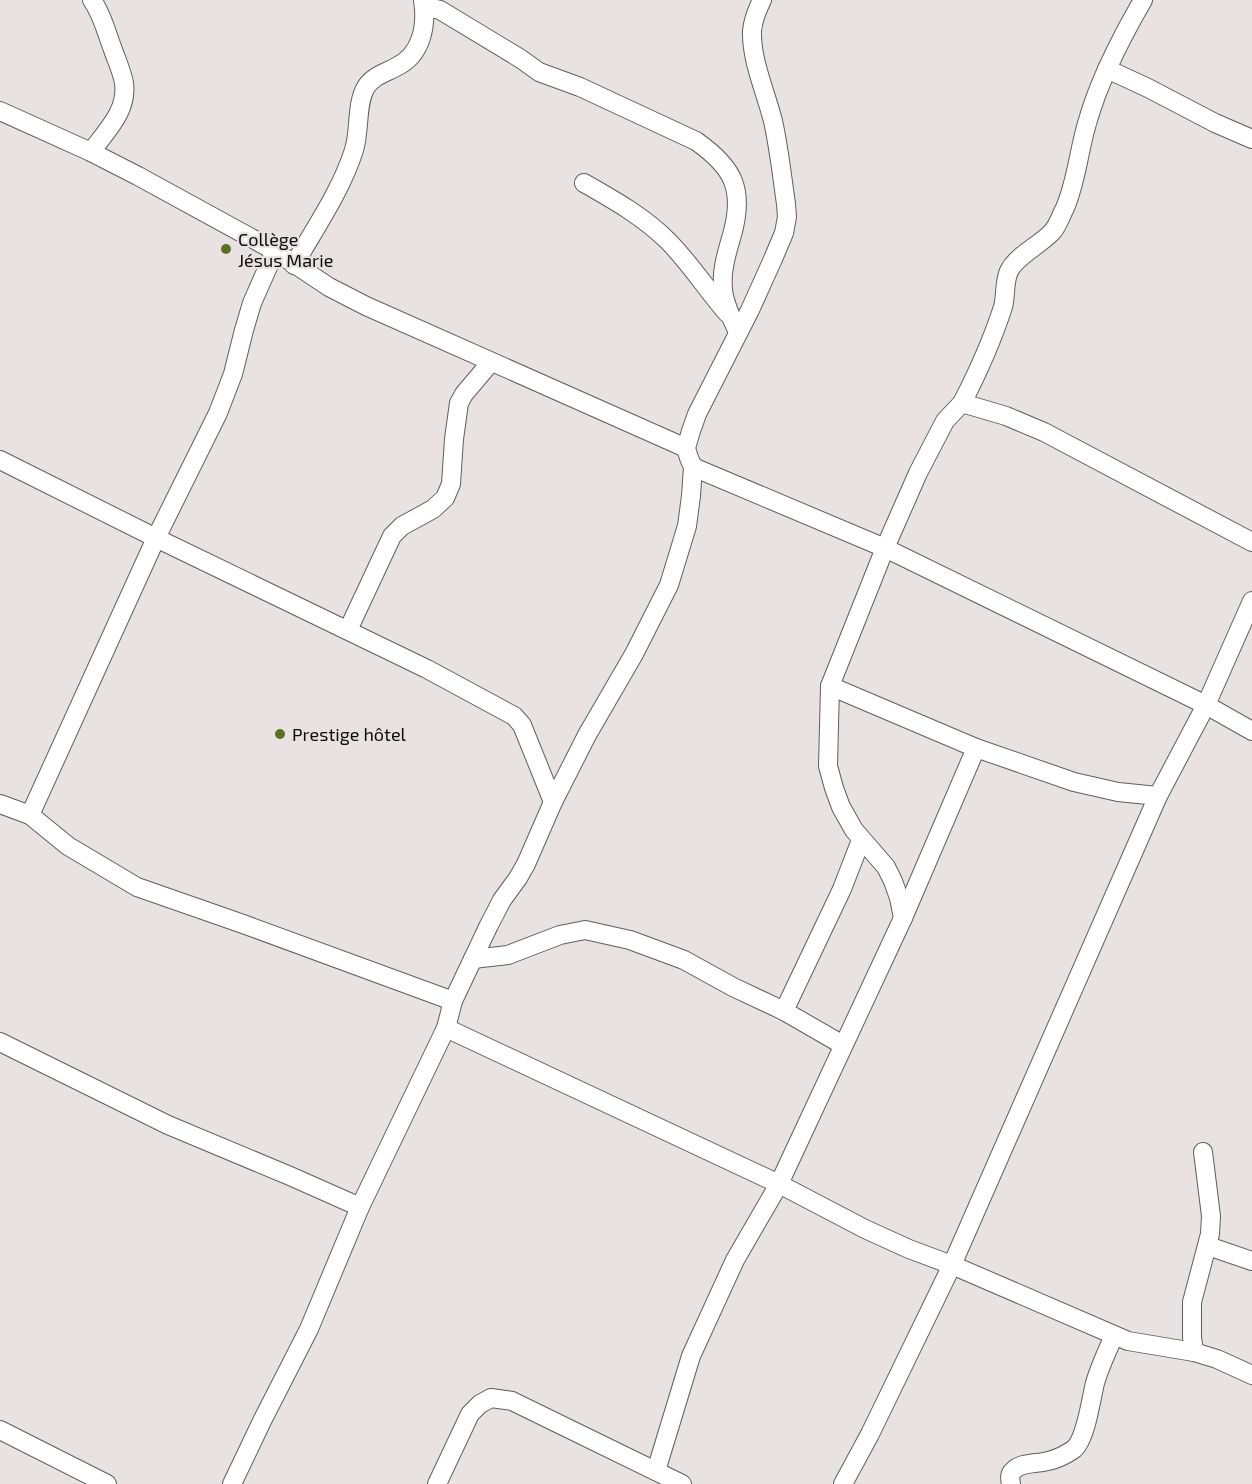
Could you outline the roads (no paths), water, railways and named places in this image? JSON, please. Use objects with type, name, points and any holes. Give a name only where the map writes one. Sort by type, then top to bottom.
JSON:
[{"type":"street","points":[[91,152],[116,119],[125,96],[124,81],[99,11],[92,0]]},
{"type":"street","points":[[232,1484],[309,1329],[360,1207],[446,1028],[453,1001],[473,959],[502,900],[526,864],[553,802],[587,735],[634,654],[669,585],[687,526],[692,496],[693,467],[686,448],[697,414],[734,324],[750,310],[774,259],[784,233],[787,217],[773,123],[753,44],[752,29],[762,0]]},
{"type":"street","points":[[903,918],[893,881],[885,867],[861,840],[841,807],[828,766],[830,686],[885,548],[918,473],[937,434],[945,421],[962,403],[984,359],[1004,302],[1010,269],[1054,230],[1066,206],[1096,94],[1127,27],[1143,0]]},
{"type":"street","points":[[424,3],[440,10],[539,72],[590,92],[696,141],[712,152],[734,180],[737,192],[737,211],[726,252],[723,290],[734,324]]},
{"type":"street","points":[[294,265],[336,192],[354,151],[365,88],[381,73],[409,59],[419,44],[424,30],[426,14],[424,3]]},
{"type":"street","points":[[1107,69],[1252,139]]},
{"type":"street","points":[[0,111],[138,176],[275,251],[329,287],[366,306],[686,448]]},
{"type":"street","points":[[584,183],[646,221],[668,241],[691,266],[734,324]]},
{"type":"street","points":[[30,814],[156,538],[218,413],[233,374],[252,303],[275,251]]},
{"type":"street","points":[[348,630],[392,536],[402,526],[434,509],[445,498],[451,484],[459,403],[491,362]]},
{"type":"street","points":[[962,403],[1006,416],[1044,432],[1252,542]]},
{"type":"street","points":[[0,460],[427,669],[514,716],[522,725],[553,802]]},
{"type":"street","points":[[693,467],[885,548],[1206,705],[1252,731]]},
{"type":"street","points":[[843,1484],[870,1434],[952,1265],[1158,796],[1206,705],[1252,601]]},
{"type":"street","points":[[830,686],[976,748],[1074,782],[1118,792],[1158,796]]},
{"type":"street","points":[[656,1470],[691,1356],[735,1260],[779,1184],[903,918],[976,748]]},
{"type":"street","points":[[0,804],[30,814],[68,846],[137,887],[453,1001]]},
{"type":"street","points":[[784,1011],[842,889],[861,840]]},
{"type":"street","points":[[473,959],[508,955],[560,934],[585,930],[630,940],[684,960],[784,1011],[843,1045]]},
{"type":"street","points":[[446,1028],[779,1184],[909,1250],[952,1265],[1114,1336],[1194,1352],[1217,1359],[1252,1375]]},
{"type":"street","points":[[0,1042],[168,1125],[360,1207]]},
{"type":"street","points":[[1194,1352],[1192,1302],[1210,1234],[1203,1152]]},
{"type":"street","points":[[1208,1246],[1252,1261]]},
{"type":"street","points":[[1011,1484],[1010,1476],[1013,1470],[1059,1458],[1079,1443],[1088,1417],[1095,1384],[1114,1336]]},
{"type":"street","points":[[438,1484],[470,1414],[480,1404],[491,1398],[512,1401],[682,1484]]},
{"type":"street","points":[[0,1430],[107,1484]]},
{"type":"place","name":"Collège Jésus Marie","points":[[226,249]]},
{"type":"place","name":"Prestige hôtel","points":[[280,734]]}]
